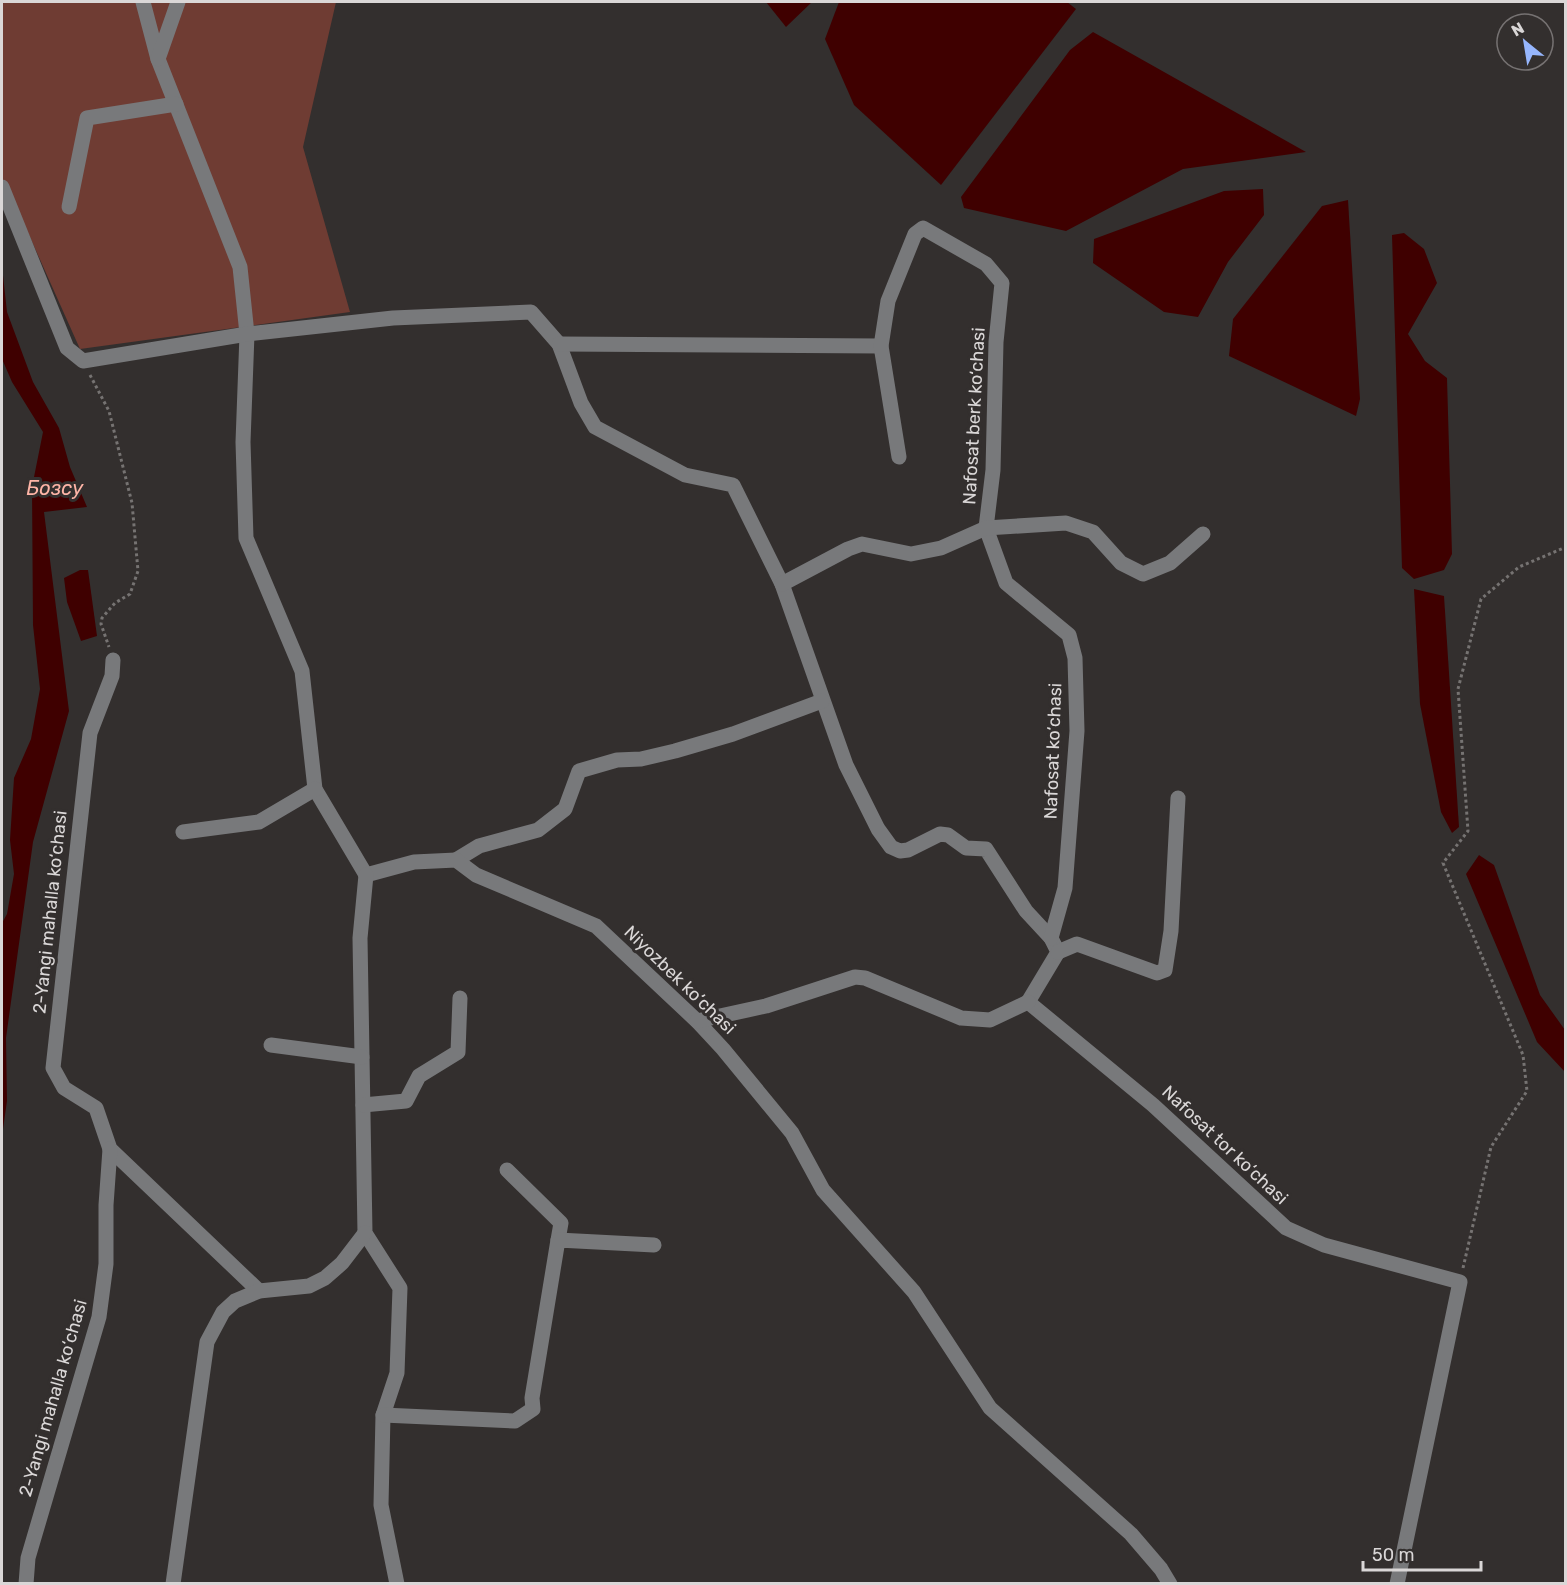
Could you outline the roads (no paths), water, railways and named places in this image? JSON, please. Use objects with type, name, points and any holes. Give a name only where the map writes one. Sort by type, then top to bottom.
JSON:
[{"type":"street","points":[[143,2],[158,59],[240,267],[247,334],[243,442],[246,538],[302,671],[315,789],[366,875],[360,938],[364,1233],[400,1288],[397,1373],[382,1415],[381,1505],[397,1584]]},
{"type":"street","points":[[158,59],[178,2]]},
{"type":"street","points":[[69,207],[87,118],[176,104]]},
{"type":"street","points":[[2,187],[67,348],[82,361],[247,334],[393,318],[531,312],[559,344],[581,403],[595,427],[685,475],[733,485],[782,584],[846,765],[878,829],[891,847],[900,851],[908,850],[940,834],[948,835],[966,848],[986,849],[1026,911],[1052,938],[1058,952]]},
{"type":"street","name":"Nafosat berk ko‘chasi","points":[[899,457],[881,346],[888,302],[915,234],[923,228],[986,264],[1002,283],[996,342],[993,470],[986,528],[1066,523],[1093,532],[1121,563],[1143,574],[1170,563],[1203,534]]},
{"type":"street","points":[[559,344],[881,346]]},
{"type":"street","points":[[782,584],[862,544],[911,554],[941,548],[986,528]]},
{"type":"street","name":"Nafosat ko‘chasi","points":[[986,528],[1006,583],[1070,635],[1075,658],[1077,731],[1065,888],[1052,938]]},
{"type":"street","name":"2-Yangi mahalla ko‘chasi","points":[[26,1584],[28,1558],[99,1317],[106,1264],[106,1205],[110,1149],[96,1108],[64,1088],[53,1068],[90,733],[112,676],[113,660]]},
{"type":"street","points":[[366,875],[414,862],[456,861],[479,846],[538,830],[566,809],[579,771],[617,760],[641,759],[675,751],[733,734],[822,701]]},
{"type":"street","points":[[183,832],[259,822],[315,789]]},
{"type":"street","points":[[697,1021],[766,1006],[855,977],[864,978],[961,1018],[990,1020],[1028,1002],[1058,952],[1077,944],[1156,973],[1165,970],[1171,931],[1178,798]]},
{"type":"street","name":"Niyozbek ko‘chasi","points":[[456,861],[476,875],[596,926],[697,1021],[792,1133],[823,1190],[914,1292],[990,1408],[1131,1534],[1161,1569],[1170,1584]]},
{"type":"street","points":[[363,1105],[406,1101],[419,1076],[458,1053],[460,998]]},
{"type":"street","name":"Nafosat tor ko‘chasi","points":[[1028,1002],[1153,1105],[1286,1228],[1324,1245],[1460,1282],[1397,1584]]},
{"type":"street","points":[[271,1046],[362,1057]]},
{"type":"street","name":"2-Yangi mahalla ko‘chasi","points":[[110,1149],[259,1291]]},
{"type":"street","points":[[382,1415],[515,1421],[532,1409],[561,1223],[507,1170]]},
{"type":"street","points":[[173,1584],[207,1342],[223,1312],[235,1301],[259,1291],[309,1286],[325,1278],[342,1263],[364,1233]]},
{"type":"street","points":[[558,1240],[654,1245]]},
{"type":"water","points":[[766,2],[812,2],[786,27]]},
{"type":"water","points":[[839,2],[1067,2],[1076,9],[941,185],[854,105],[825,39]]},
{"type":"water","points":[[1093,32],[1306,152],[1183,169],[1066,231],[964,208],[961,197],[1070,50]]},
{"type":"water","points":[[1263,189],[1264,215],[1228,262],[1198,317],[1164,312],[1093,263],[1094,239],[1224,191]]},
{"type":"water","points":[[1348,200],[1360,399],[1356,416],[1229,356],[1233,319],[1322,206]]},
{"type":"water","points":[[1404,233],[1424,249],[1437,283],[1408,334],[1425,361],[1447,378],[1452,554],[1444,570],[1414,579],[1402,568],[1392,235]]},
{"type":"water","name":"Бозсу","points":[[2,266],[7,312],[33,382],[59,428],[70,467],[87,507],[44,512],[69,711],[33,842],[6,1038],[7,1101],[2,1136],[2,923],[7,914],[14,874],[10,840],[14,778],[31,739],[40,689],[33,625],[32,487],[43,432],[12,382],[2,359]]},
{"type":"water","points":[[80,570],[88,570],[97,636],[81,641],[67,602],[64,578]]},
{"type":"water","points":[[1414,589],[1444,596],[1459,827],[1452,833],[1441,812],[1420,704]]},
{"type":"water","points":[[1479,855],[1494,865],[1540,995],[1565,1030],[1565,1072],[1537,1042],[1466,874]]}]
